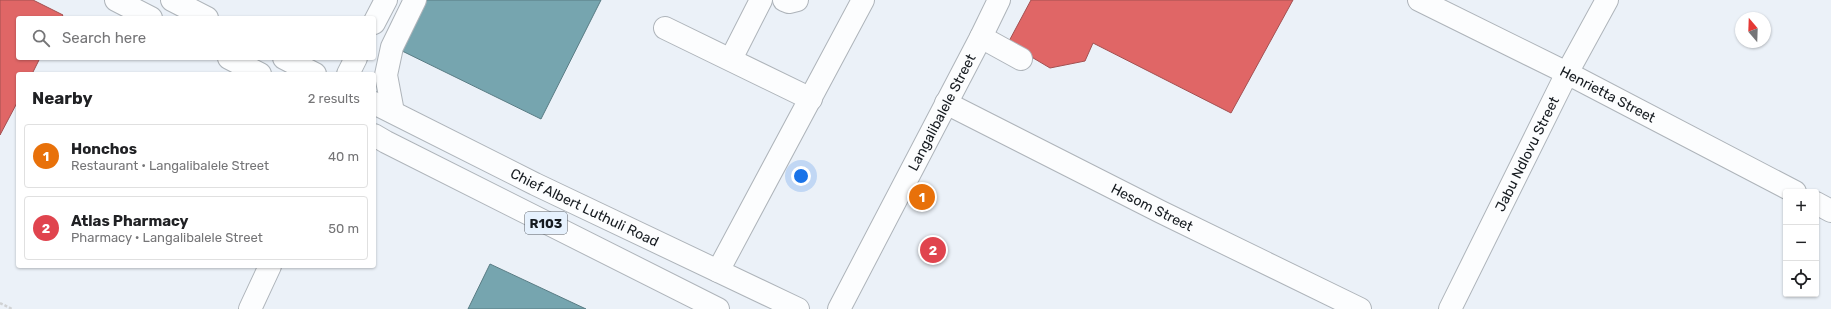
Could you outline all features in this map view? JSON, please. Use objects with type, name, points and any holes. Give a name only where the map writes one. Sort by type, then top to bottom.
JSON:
[{"type":"street","points":[[116,0],[147,16]]},
{"type":"street","points":[[172,0],[203,16]]},
{"type":"street","points":[[376,20],[386,0]]},
{"type":"street","points":[[393,112],[386,75],[392,47],[415,0]]},
{"type":"street","points":[[730,59],[761,0]]},
{"type":"street","points":[[784,0],[789,2],[797,0]]},
{"type":"street","points":[[718,272],[863,0]]},
{"type":"street","name":"Langalibalele Street","points":[[839,309],[981,37],[998,0]]},
{"type":"street","name":"Henrietta Street","points":[[1419,0],[1567,73],[1789,189]]},
{"type":"street","name":"Jabu Ndlovu Street","points":[[1453,308],[1567,73],[1607,0]]},
{"type":"street","points":[[665,28],[811,99]]},
{"type":"street","points":[[981,37],[1021,59]]},
{"type":"street","points":[[233,60],[256,72]]},
{"type":"street","points":[[288,60],[311,72]]},
{"type":"street","points":[[349,72],[355,60]]},
{"type":"street","name":"Hesom Street","points":[[946,103],[1161,212],[1360,309]]},
{"type":"street","name":"Chief Albert Luthuli Road","points":[[376,104],[535,184],[798,309]]},
{"type":"street","name":"R103","points":[[376,136],[718,309]]},
{"type":"street","points":[[1819,205],[1831,211]]},
{"type":"street","points":[[250,309],[269,268]]},
{"type":"path","points":[[0,303],[12,309]]},
{"type":"building: Shops","points":[[0,0],[33,0],[63,15],[16,16],[16,60],[39,60],[33,72],[16,72],[16,105],[0,135]]},
{"type":"building: Shops","points":[[1031,0],[1293,0],[1231,113],[1093,43],[1085,61],[1050,68],[1008,43]]},
{"type":"building: Public","points":[[420,0],[601,0],[541,119],[396,48]]},
{"type":"building: Public","points":[[490,264],[586,309],[468,309]]},
{"type":"place","name":"Honchos","points":[[922,197]]},
{"type":"place","name":"Atlas Pharmacy","points":[[933,250]]}]
